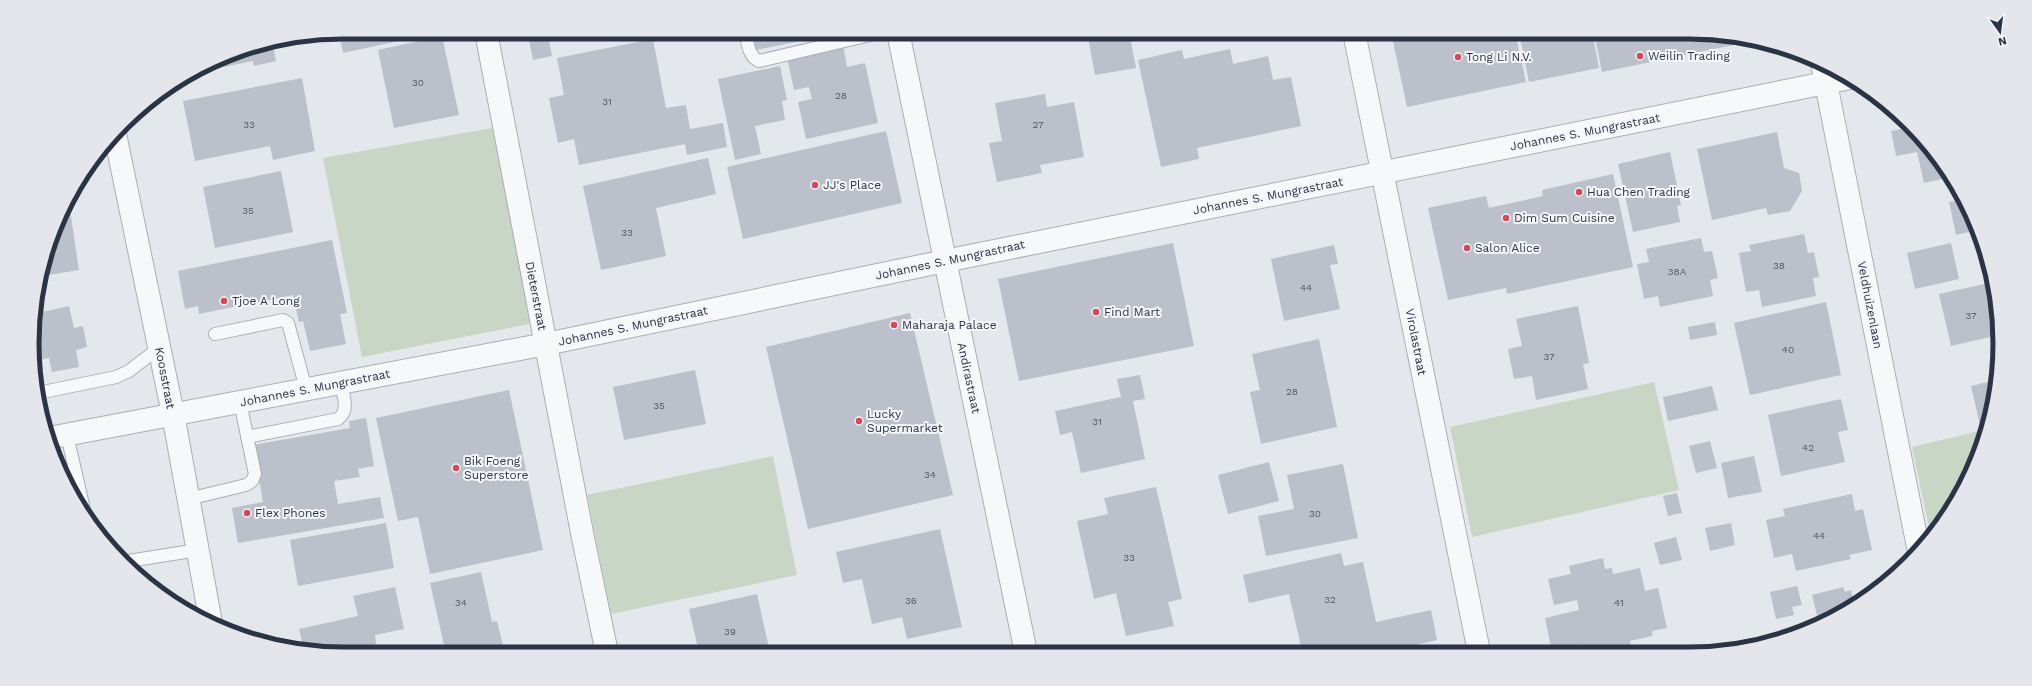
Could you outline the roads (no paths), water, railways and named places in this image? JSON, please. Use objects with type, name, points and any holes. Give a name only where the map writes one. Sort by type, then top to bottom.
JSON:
[{"type":"street","name":"Dieterstraat","points":[[487,39],[583,538],[606,647]]},
{"type":"street","name":"Andirastraat","points":[[899,39],[1025,647]]},
{"type":"street","name":"Virolastraat","points":[[1355,39],[1478,647]]},
{"type":"street","name":"Johannes S. Mungrastraat","points":[[58,437],[172,414],[546,344],[945,261],[1382,173],[1824,73]]},
{"type":"street","name":"Veldhuizenlaan","points":[[1824,73],[1917,544]]},
{"type":"street","name":"Koosstraat","points":[[116,140],[172,414],[210,616]]},
{"type":"lane","points":[[747,39],[750,54],[759,62],[847,39]]},
{"type":"lane","points":[[215,334],[283,320],[288,323],[306,389]]},
{"type":"lane","points":[[43,392],[116,377],[129,371],[159,348]]},
{"type":"lane","points":[[247,437],[338,419],[344,415],[346,409],[341,383]]},
{"type":"lane","points":[[188,499],[246,485],[252,481],[255,474],[240,402]]},
{"type":"lane","points":[[58,437],[74,484]]},
{"type":"lane","points":[[131,561],[198,550]]},
{"type":"place","name":"Weilin Trading","points":[[1640,56]]},
{"type":"place","name":"Tong Li N.V.","points":[[1458,57]]},
{"type":"place","name":"JJ's Place","points":[[815,185]]},
{"type":"place","name":"Hua Chen Trading","points":[[1579,192]]},
{"type":"place","name":"Dim Sum Cuisine","points":[[1506,218]]},
{"type":"place","name":"Salon Alice","points":[[1467,248]]},
{"type":"place","name":"Tjoe A Long","points":[[224,301]]},
{"type":"place","name":"Find Mart","points":[[1096,312]]},
{"type":"place","name":"Maharaja Palace","points":[[894,325]]},
{"type":"place","name":"Lucky Supermarket","points":[[859,421]]},
{"type":"place","name":"Bik Foeng Superstore","points":[[456,468]]},
{"type":"place","name":"Flex Phones","points":[[247,513]]}]
